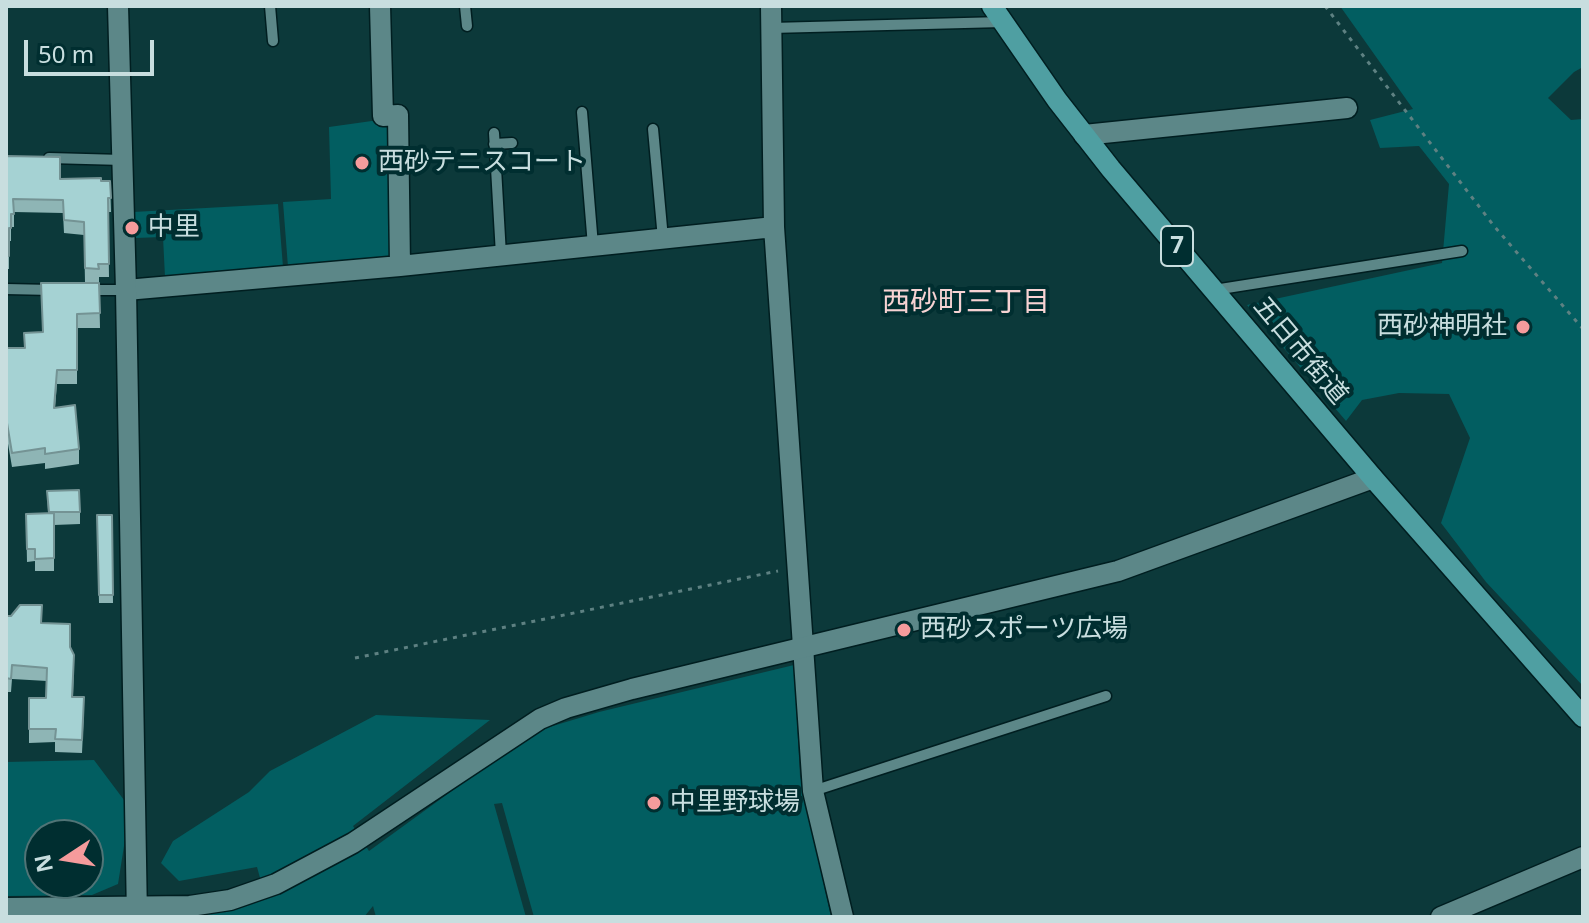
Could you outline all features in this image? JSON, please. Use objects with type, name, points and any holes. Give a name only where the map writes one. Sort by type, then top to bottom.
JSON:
[{"type":"main road","name":"五日市街道","points":[[997,14],[1084,135],[1373,478],[1583,717]]},
{"type":"street","points":[[118,6],[137,912]]},
{"type":"street","points":[[380,6],[383,116],[398,115],[400,266]]},
{"type":"street","points":[[771,6],[774,227],[813,791],[843,917]]},
{"type":"street","points":[[1084,135],[1347,108]]},
{"type":"street","points":[[126,290],[400,266],[774,227]]},
{"type":"street","points":[[6,908],[137,912],[230,900],[276,884],[353,843],[519,732],[566,708],[632,689],[1118,571],[1373,478]]},
{"type":"street","points":[[1441,917],[1583,857]]},
{"type":"lane","points":[[270,6],[273,41]]},
{"type":"lane","points":[[465,6],[467,26]]},
{"type":"lane","points":[[771,28],[997,14]]},
{"type":"lane","points":[[582,112],[593,246]]},
{"type":"lane","points":[[653,129],[663,239]]},
{"type":"lane","points":[[501,255],[494,138],[512,143]]},
{"type":"lane","points":[[35,157],[123,160]]},
{"type":"lane","points":[[1214,290],[1462,251]]},
{"type":"lane","points":[[6,289],[66,290]]},
{"type":"lane","points":[[81,290],[126,290]]},
{"type":"lane","points":[[813,791],[1106,696]]},
{"type":"path","points":[[1325,6],[1494,226],[1583,329]]},
{"type":"path","points":[[355,658],[798,567]]},
{"type":"shaded area","points":[[1340,6],[1583,6],[1583,67],[1548,98],[1571,120],[1583,119],[1583,686],[1486,582],[1441,523],[1470,438],[1449,394],[1399,393],[1362,400],[1346,421],[1247,305],[1442,263],[1449,184],[1419,146],[1380,148],[1370,120],[1413,109]]},
{"type":"shaded area","name":"西砂テニスコート","points":[[393,118],[393,257],[288,267],[283,202],[331,199],[329,127]]},
{"type":"shaded area","points":[[278,204],[283,267],[165,277],[163,237],[135,238],[133,212]]},
{"type":"shaded area","points":[[794,665],[800,776],[831,917],[534,917],[502,803],[494,804],[526,917],[376,917],[373,906],[364,917],[198,917],[265,896],[257,867],[179,881],[161,863],[173,841],[249,792],[270,771],[376,715],[490,720],[353,826],[369,851],[533,732],[599,712]]},
{"type":"shaded area","points":[[94,760],[130,808],[118,884],[104,890],[104,819],[24,819],[24,896],[6,896],[6,762]]},
{"type":"building","points":[[6,156],[60,157],[60,179],[101,178],[101,181],[110,181],[109,264],[98,264],[99,269],[85,268],[84,222],[64,220],[63,200],[13,199],[9,256],[6,256]]},
{"type":"building","points":[[41,283],[99,283],[100,313],[77,314],[77,370],[57,370],[54,408],[75,405],[79,449],[45,454],[45,448],[12,453],[6,417],[6,348],[25,348],[24,333],[43,332]]},
{"type":"building","points":[[79,490],[80,512],[49,512],[47,491]]},
{"type":"building","points":[[54,513],[54,558],[35,559],[35,549],[27,549],[26,514]]},
{"type":"building","points":[[97,515],[112,515],[113,595],[99,595]]},
{"type":"building","points":[[20,605],[42,605],[41,623],[70,624],[70,647],[74,655],[72,697],[84,697],[82,740],[55,739],[56,729],[29,729],[29,698],[46,698],[47,668],[12,665],[11,679],[6,678],[6,616],[11,616]]},
{"type":"place","name":"西砂テニスコート","points":[[362,163]]},
{"type":"place","name":"中里","points":[[132,228]]},
{"type":"place","name":"西砂神明社","points":[[1523,327]]},
{"type":"place","name":"西砂スポーツ広場","points":[[904,630]]},
{"type":"place","name":"中里野球場","points":[[654,803]]},
{"type":"district","name":"西砂町三丁目","points":[[966,303]]}]
